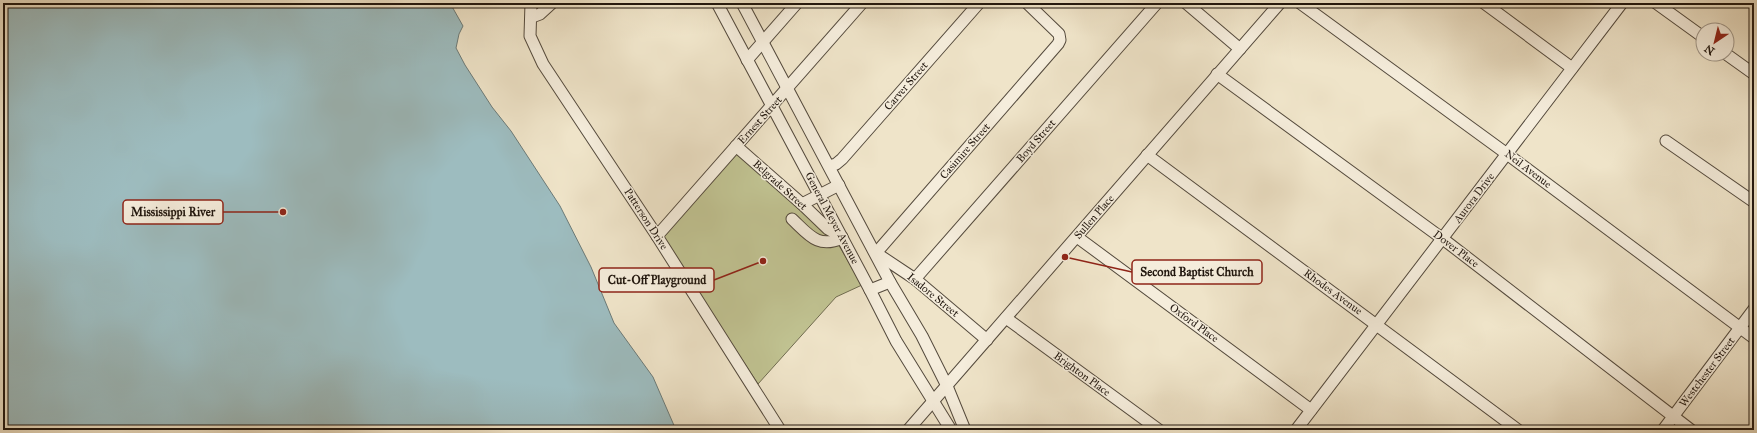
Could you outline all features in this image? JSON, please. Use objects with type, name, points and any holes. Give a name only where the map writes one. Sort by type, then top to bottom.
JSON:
[{"type":"street","name":"Patterson Drive","points":[[531,3],[532,17],[530,36],[543,64],[657,236],[780,430]]},
{"type":"street","points":[[532,17],[540,14],[552,3]]},
{"type":"street","name":"General Meyer Avenue","points":[[717,3],[896,341],[934,400],[951,430]]},
{"type":"street","name":"General Meyer Avenue","points":[[742,3],[787,89],[830,166],[890,282],[922,336],[947,386],[965,430]]},
{"type":"street","points":[[747,60],[796,3]]},
{"type":"street","name":"Ernest Street","points":[[657,236],[862,3]]},
{"type":"street","name":"Carver Street","points":[[830,166],[836,164],[842,159],[979,3]]},
{"type":"street","name":"Boyd Street","points":[[915,279],[1157,3]]},
{"type":"street","points":[[1186,3],[1240,48]]},
{"type":"street","name":"Sullen Place","points":[[908,430],[1280,3]]},
{"type":"street","name":"Neil Avenue","points":[[1300,3],[1507,154],[1754,338]]},
{"type":"street","points":[[1484,3],[1572,68]]},
{"type":"street","name":"Aurora Drive","points":[[1296,430],[1622,3]]},
{"type":"street","points":[[1656,3],[1695,31]]},
{"type":"street","name":"Casimire Street","points":[[876,253],[1054,49],[1060,40],[1059,34],[1029,4]]},
{"type":"street","points":[[1735,60],[1754,74]]},
{"type":"street","name":"Dover Place","points":[[1217,74],[1443,239],[1691,430]]},
{"type":"street","points":[[1666,141],[1754,202]]},
{"type":"street","name":"Belgrade Street","points":[[736,146],[828,229],[842,238]]},
{"type":"street","name":"Rhodes Avenue","points":[[1147,155],[1518,430]]},
{"type":"street","points":[[802,204],[839,185]]},
{"type":"street","points":[[792,219],[812,238],[821,242],[828,243],[842,238]]},
{"type":"street","name":"Oxford Place","points":[[1077,237],[1311,410]]},
{"type":"street","name":"Isadore Street","points":[[876,253],[915,279],[987,340]]},
{"type":"street","points":[[870,290],[890,282]]},
{"type":"street","name":"Westchester Street","points":[[1663,430],[1754,309]]},
{"type":"street","name":"Brighton Place","points":[[1006,318],[1158,430]]},
{"type":"green space","points":[[737,150],[834,237],[862,285],[836,297],[758,384],[661,235]]},
{"type":"water","points":[[3,3],[450,3],[463,26],[459,34],[456,48],[492,107],[511,131],[560,206],[591,267],[614,323],[653,377],[676,430],[3,430]]},
{"type":"place","name":"Mississippi River","points":[[283,212]]},
{"type":"place","name":"Second Baptist Church","points":[[1065,257]]},
{"type":"place","name":"Cut-Off Playground","points":[[763,261]]}]
